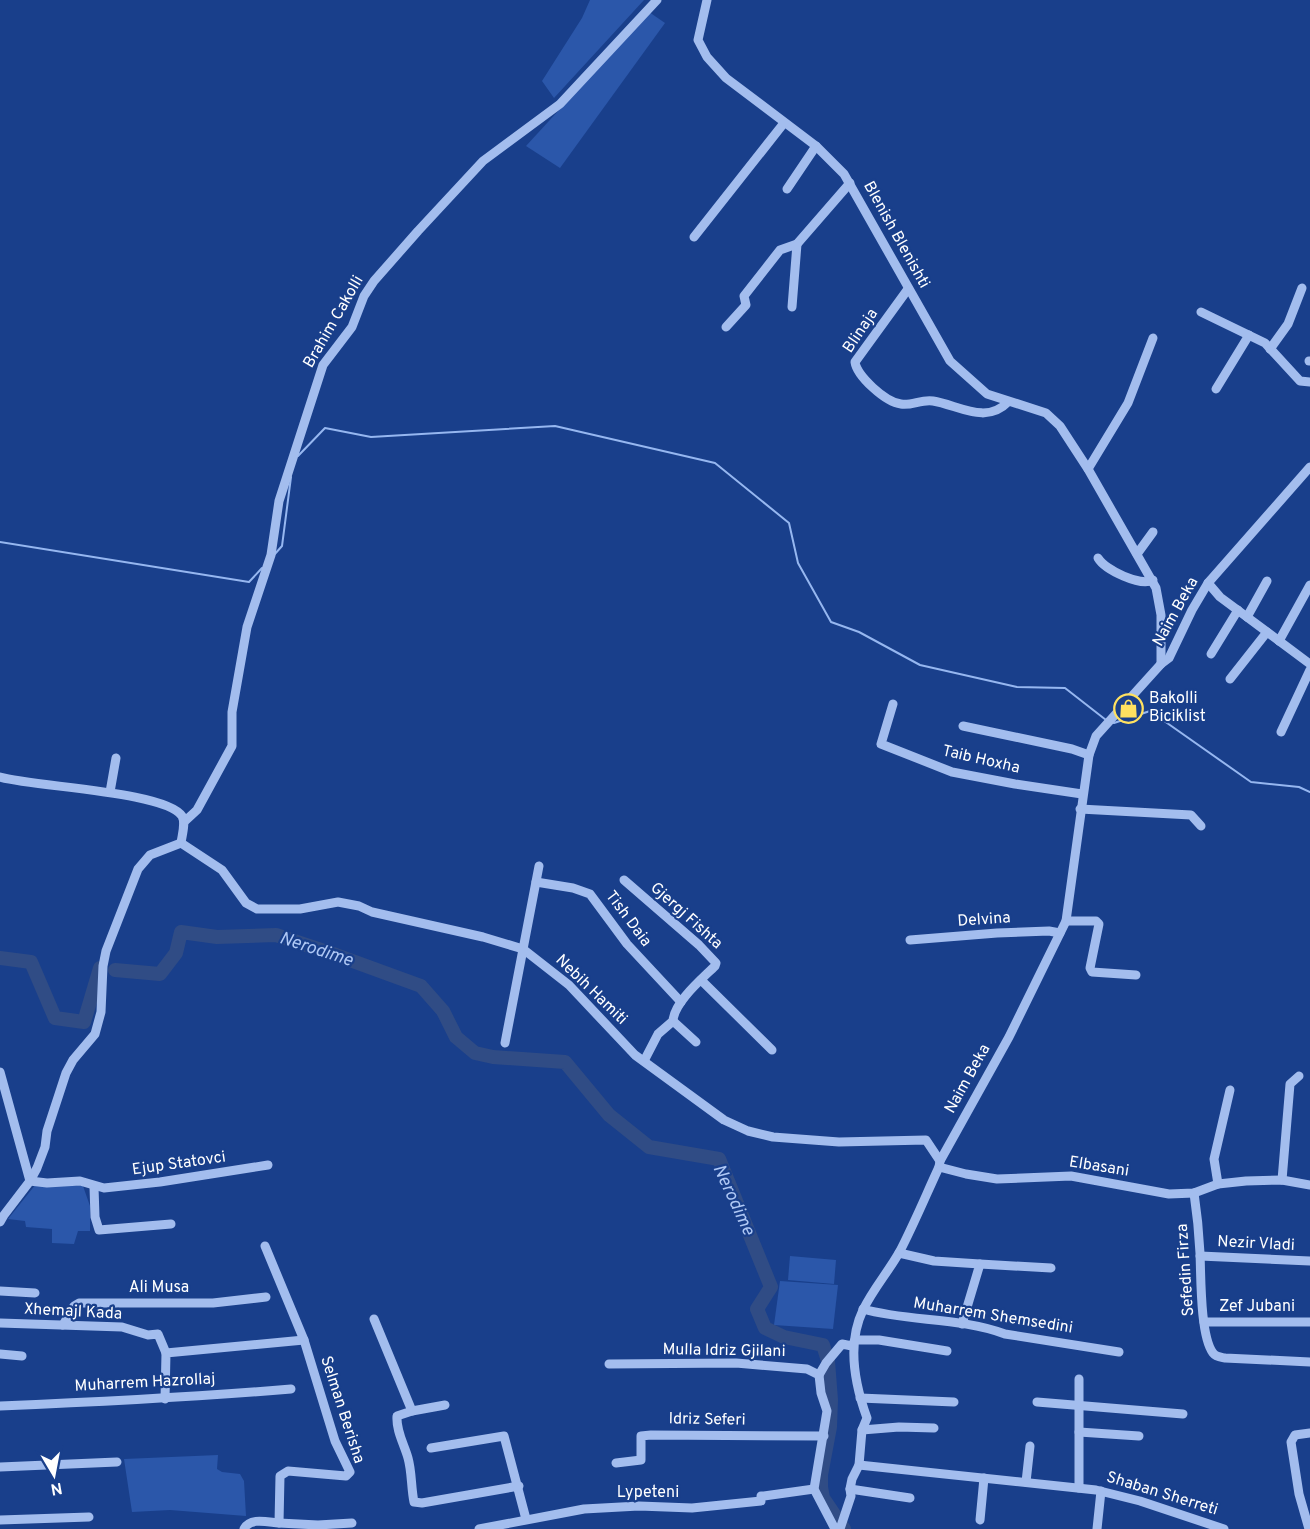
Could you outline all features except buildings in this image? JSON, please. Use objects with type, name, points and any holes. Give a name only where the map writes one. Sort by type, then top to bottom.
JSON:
[{"type":"street","name":"Brahim Cakolli","points":[[184,822],[197,810],[232,746],[232,712],[247,627],[270,555],[279,501],[323,365],[352,327],[364,296],[374,281],[483,161],[560,104],[657,0]]},
{"type":"street","name":"Blenish Blenishti","points":[[707,0],[698,40],[707,57],[726,78],[816,146],[844,174],[950,361],[987,394],[1046,413],[1060,426],[1088,469],[1156,588],[1161,615],[1161,664]]},
{"type":"street","points":[[694,237],[784,123]]},
{"type":"street","points":[[787,189],[816,146]]},
{"type":"street","points":[[726,327],[746,305],[744,296],[780,250],[797,244],[850,183]]},
{"type":"street","points":[[792,307],[797,244]]},
{"type":"street","points":[[1270,349],[1288,324],[1302,288]]},
{"type":"street","name":"Blinaja","points":[[908,289],[855,362],[856,370],[878,393],[900,404],[929,400],[981,414],[1004,406],[1008,402]]},
{"type":"street","points":[[1201,312],[1264,343],[1300,381],[1310,382]]},
{"type":"street","points":[[1216,389],[1249,335]]},
{"type":"street","points":[[1088,469],[1128,403],[1153,338]]},
{"type":"street","name":"Naim Beka","points":[[840,1529],[851,1496],[852,1479],[859,1465],[862,1430],[867,1418],[860,1398],[854,1357],[855,1340],[863,1310],[899,1252],[940,1164],[1009,1037],[1066,921],[1082,794],[1089,755],[1096,736],[1169,658],[1208,583],[1310,467]]},
{"type":"street","points":[[1137,554],[1153,532]]},
{"type":"street","points":[[1098,558],[1106,568],[1141,583],[1148,583],[1152,580]]},
{"type":"street","points":[[1247,616],[1267,581]]},
{"type":"street","points":[[1208,583],[1220,597],[1310,664]]},
{"type":"street","points":[[1280,641],[1310,585]]},
{"type":"street","points":[[1211,654],[1238,610]]},
{"type":"street","points":[[1230,679],[1267,632]]},
{"type":"street","points":[[1281,732],[1310,670]]},
{"type":"street","name":"Taib Hoxha","points":[[893,704],[882,744],[952,772],[1082,794]]},
{"type":"street","points":[[963,726],[1072,749],[1089,755]]},
{"type":"street","points":[[110,792],[116,758]]},
{"type":"street","points":[[0,777],[26,783],[110,792],[167,805],[178,812],[184,822],[181,843],[150,855],[138,869],[106,951],[101,1012],[95,1034],[73,1060],[64,1079],[46,1131],[45,1147],[30,1181],[0,1222]]},
{"type":"street","points":[[1080,809],[1191,814],[1201,826]]},
{"type":"street","name":"Nebih Hamiti","points":[[181,843],[222,870],[246,903],[257,909],[300,909],[338,902],[523,949],[569,985],[635,1055],[724,1120],[748,1131],[799,1140],[839,1142],[926,1140],[940,1164]]},
{"type":"street","points":[[505,1043],[539,866]]},
{"type":"street","name":"Gjergj Fishta","points":[[624,880],[715,959],[715,966],[681,1002],[673,1021],[658,1034],[644,1061]]},
{"type":"street","name":"Tish Daia","points":[[536,882],[573,888],[590,894],[633,951],[681,1002]]},
{"type":"street","points":[[1066,921],[1096,921],[1099,924],[1090,968],[1092,972],[1136,975]]},
{"type":"street","name":"Delvina","points":[[910,940],[997,933],[1049,931],[1060,933]]},
{"type":"street","points":[[701,980],[772,1050]]},
{"type":"street","points":[[673,1021],[696,1042]]},
{"type":"street","points":[[0,1072],[30,1181]]},
{"type":"street","points":[[1282,1180],[1290,1084],[1299,1076]]},
{"type":"street","points":[[1218,1184],[1214,1159],[1230,1090]]},
{"type":"street","name":"Elbasani","points":[[940,1164],[966,1174],[997,1179],[1071,1176],[1169,1194],[1194,1193],[1218,1184],[1246,1180],[1282,1180],[1310,1185]]},
{"type":"street","name":"Ejup Statovci","points":[[30,1181],[47,1183],[80,1181],[94,1187],[104,1188],[150,1184],[268,1165]]},
{"type":"street","points":[[94,1187],[95,1217],[99,1230],[171,1224]]},
{"type":"street","name":"Sefedin Firza","points":[[1194,1193],[1200,1256],[1199,1284],[1211,1351],[1216,1356],[1310,1362]]},
{"type":"street","name":"Selman Berisha","points":[[266,1246],[304,1340],[335,1441],[350,1472],[346,1476],[289,1471],[280,1476],[279,1523]]},
{"type":"street","points":[[899,1252],[934,1261],[1051,1268]]},
{"type":"street","name":"Nezir Vladi","points":[[1200,1256],[1310,1262]]},
{"type":"street","points":[[962,1324],[980,1263]]},
{"type":"street","points":[[0,1291],[35,1293]]},
{"type":"street","name":"Ali Musa","points":[[63,1325],[74,1306],[79,1303],[213,1303],[266,1297]]},
{"type":"street","name":"Muharrem Shemsedini","points":[[863,1310],[884,1315],[916,1317],[988,1328],[1005,1334],[1119,1352]]},
{"type":"street","points":[[374,1319],[412,1411]]},
{"type":"street","name":"Zef Jubani","points":[[1204,1322],[1310,1322]]},
{"type":"street","name":"Xhemajl Kada","points":[[0,1323],[122,1327],[148,1335],[158,1334],[166,1353]]},
{"type":"street","points":[[165,1399],[166,1353],[304,1340]]},
{"type":"street","points":[[835,1529],[814,1489],[824,1436],[826,1411],[819,1375],[829,1359],[842,1344],[852,1346],[855,1340],[879,1340],[947,1351]]},
{"type":"street","points":[[0,1354],[22,1356]]},
{"type":"street","name":"Mulla Idriz Gjilani","points":[[609,1364],[736,1363],[807,1369],[819,1375]]},
{"type":"street","points":[[1079,1379],[1079,1488]]},
{"type":"street","name":"Muharrem Hazrollaj","points":[[0,1406],[165,1399],[291,1389]]},
{"type":"street","points":[[860,1398],[954,1402]]},
{"type":"street","points":[[1036,1402],[1183,1414]]},
{"type":"street","points":[[445,1405],[412,1411],[397,1416],[396,1419],[408,1461],[414,1502],[422,1503],[519,1486]]},
{"type":"street","points":[[862,1430],[899,1427],[934,1428]]},
{"type":"street","points":[[1078,1432],[1139,1436]]},
{"type":"street","points":[[1310,1433],[1295,1435],[1291,1442],[1299,1494],[1310,1529]]},
{"type":"street","points":[[431,1448],[504,1436],[526,1519]]},
{"type":"street","name":"Idriz Seferi","points":[[616,1463],[641,1460],[641,1436],[824,1436]]},
{"type":"street","points":[[1026,1482],[1030,1446]]},
{"type":"street","points":[[0,1467],[117,1462]]},
{"type":"street","name":"Shaban Sherreti","points":[[859,1465],[1101,1491],[1140,1501],[1224,1529]]},
{"type":"street","points":[[980,1520],[984,1478]]},
{"type":"street","name":"Lypeteni","points":[[479,1529],[584,1509],[639,1506],[692,1508],[730,1505],[761,1501],[761,1496],[814,1489]]},
{"type":"street","points":[[850,1489],[910,1498]]},
{"type":"street","points":[[1097,1529],[1101,1491]]},
{"type":"street","points":[[0,1520],[89,1517]]},
{"type":"street","points":[[244,1529],[250,1521],[318,1525],[352,1523]]},
{"type":"shaded area","points":[[590,0],[644,0],[554,98],[542,81],[582,18]]},
{"type":"shaded area","points":[[649,12],[665,23],[560,168],[526,146]]},
{"type":"shaded area","points":[[36,1184],[83,1186],[90,1206],[90,1231],[78,1231],[74,1244],[52,1243],[52,1229],[26,1227],[25,1221],[8,1219]]},
{"type":"shaded area","points":[[790,1256],[836,1260],[834,1284],[788,1280]]},
{"type":"shaded area","points":[[780,1281],[838,1285],[833,1329],[774,1325]]},
{"type":"shaded area","points":[[218,1455],[217,1469],[222,1472],[240,1474],[244,1481],[246,1516],[170,1510],[132,1512],[124,1459]]},
{"type":"waterway","points":[[298,456],[325,428],[371,437],[555,426],[715,463],[789,523],[798,563],[831,622],[859,632],[920,665],[1017,687],[1065,688],[1106,720]]},
{"type":"waterway","points":[[274,555],[282,546],[291,477]]},
{"type":"waterway","points":[[0,542],[249,582],[262,568]]},
{"type":"waterway","points":[[1111,722],[1150,711],[1251,782],[1299,787],[1310,792]]},
{"type":"waterway","name":"Nerodime","points":[[115,970],[160,974],[176,953],[181,932],[217,937],[276,935],[421,986],[443,1011],[456,1037],[475,1053],[493,1057],[565,1062],[609,1115],[649,1147],[719,1159],[771,1287],[757,1309],[765,1328],[784,1337],[823,1345],[828,1361],[831,1400],[830,1427],[821,1487],[823,1498],[844,1529]]},
{"type":"waterway","name":"Nerodime","points":[[0,958],[31,962],[55,1018],[84,1022],[100,968]]},
{"type":"place","name":"Bakolli Biciklist","points":[[1128,708]]}]
